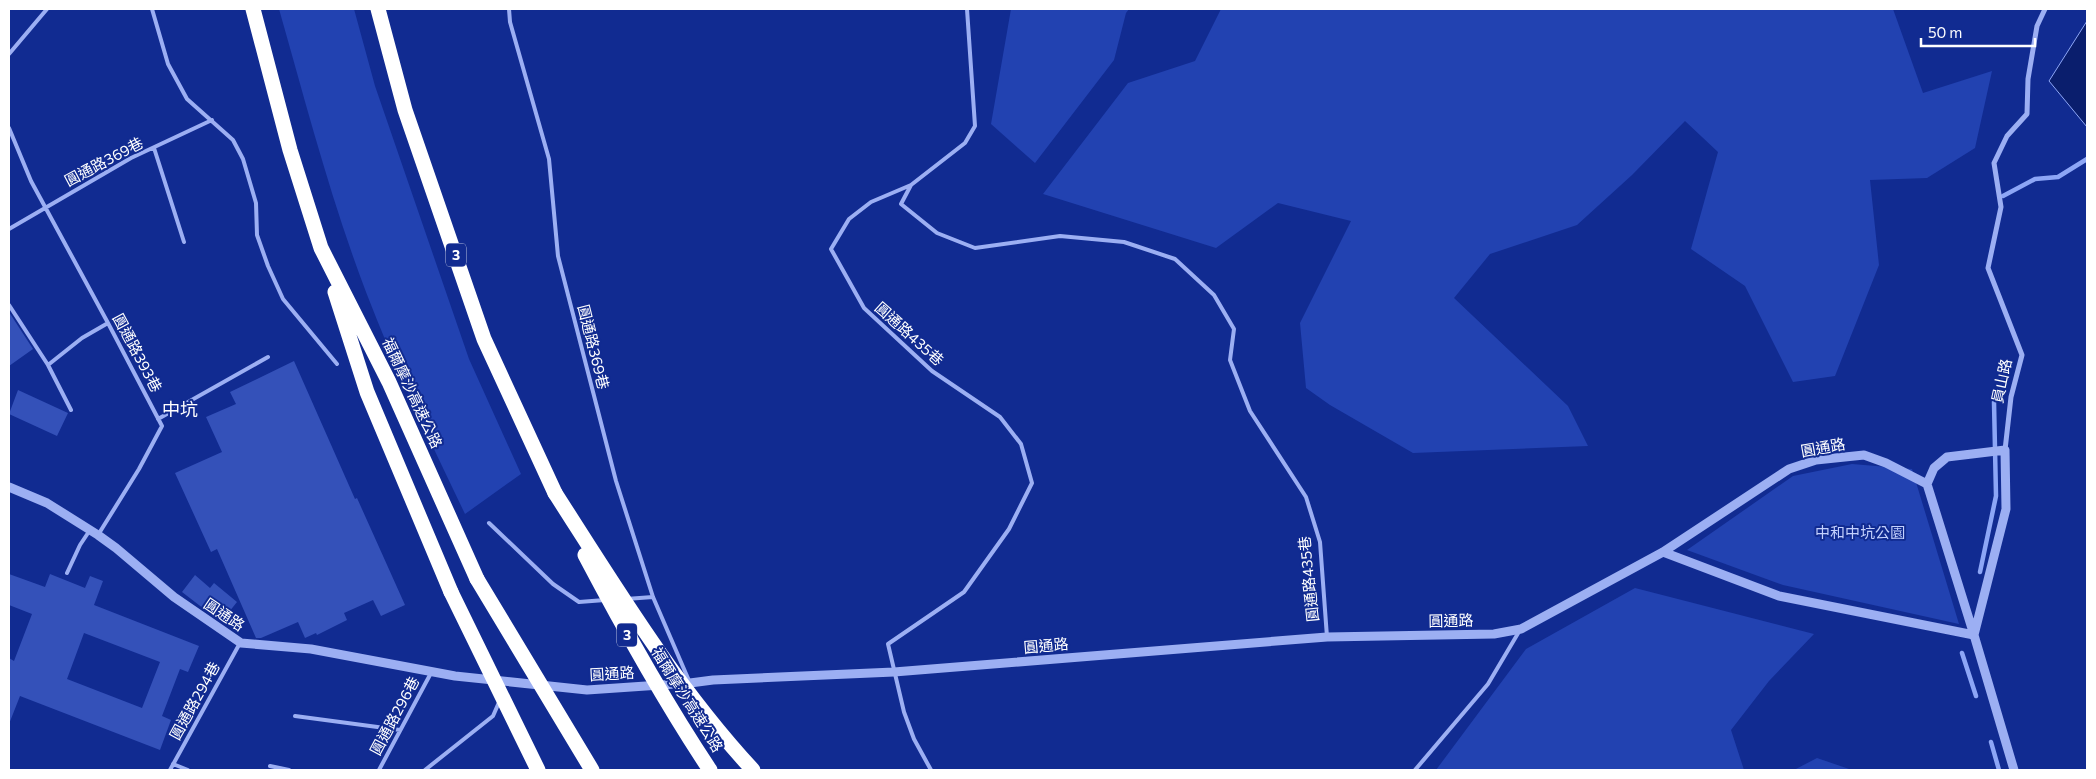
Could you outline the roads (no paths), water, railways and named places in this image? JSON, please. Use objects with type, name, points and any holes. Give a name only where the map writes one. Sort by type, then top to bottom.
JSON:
[{"type":"highway","name":"福爾摩沙高速公路","points":[[253,9],[290,150],[321,248],[389,382],[477,579],[592,770]]},
{"type":"highway","name":"福爾摩沙高速公路","points":[[378,9],[405,110],[484,339],[583,552],[673,715],[710,770]]},
{"type":"highway","points":[[321,248],[367,392],[451,592],[538,770]]},
{"type":"highway","points":[[555,493],[677,677],[726,741],[753,770]]},
{"type":"street","name":"員山路","points":[[1974,635],[2006,509],[2003,450],[2011,397],[2022,355],[1988,268],[2001,207],[1994,163],[2007,136],[2027,114],[2028,79],[2037,26],[2045,9]]},
{"type":"street","points":[[2003,450],[1947,457],[1934,468],[1927,484],[2014,770]]},
{"type":"street","name":"圓通路","points":[[9,487],[47,503],[94,533],[116,548],[174,597],[241,643],[311,649],[455,676],[587,690],[712,680],[894,672],[1327,636],[1494,634],[1521,629],[1663,552],[1789,469],[1816,460],[1864,455],[1886,463],[1927,484]]},
{"type":"street","points":[[1663,552],[1779,596],[1974,635]]},
{"type":"lane","points":[[9,54],[48,9]]},
{"type":"lane","points":[[152,9],[168,64],[187,98],[233,140],[243,159],[256,203],[257,235],[283,299],[337,364]]},
{"type":"lane","name":"圓通路369巷","points":[[509,9],[510,22],[549,159],[558,256],[616,481],[654,597],[690,683]]},
{"type":"lane","points":[[910,184],[965,143],[976,126],[967,9]]},
{"type":"lane","name":"圓通路369巷","points":[[9,229],[46,206],[154,148],[212,120]]},
{"type":"lane","name":"圓通路393巷","points":[[9,128],[31,181],[158,419]]},
{"type":"lane","points":[[154,148],[184,242]]},
{"type":"lane","name":"圓通路435巷","points":[[910,184],[901,204],[937,233],[975,248],[1060,236],[1124,242],[1175,259],[1214,295],[1234,329],[1230,360],[1250,411],[1306,497],[1320,542],[1327,636]]},
{"type":"lane","name":"圓通路435巷","points":[[894,672],[888,644],[964,592],[1009,529],[1032,482],[1021,444],[1000,417],[932,371],[864,308],[831,249],[849,219],[871,202],[910,184]]},
{"type":"lane","points":[[9,305],[48,365],[71,410]]},
{"type":"lane","points":[[48,365],[82,338],[108,323]]},
{"type":"lane","points":[[67,573],[80,545],[94,533],[144,461],[162,426],[158,419],[268,358]]},
{"type":"lane","points":[[489,523],[553,584],[579,602],[654,597]]},
{"type":"lane","points":[[1415,770],[1488,684],[1521,629]]},
{"type":"lane","name":"圓通路294巷","points":[[170,770],[241,643]]},
{"type":"lane","name":"圓通路296巷","points":[[379,770],[432,672]]},
{"type":"lane","points":[[894,672],[904,712],[914,739],[931,770]]},
{"type":"lane","points":[[425,770],[493,716],[508,682]]},
{"type":"lane","points":[[295,716],[400,730]]},
{"type":"lane","points":[[173,764],[188,770]]},
{"type":"lane","points":[[270,766],[289,770]]},
{"type":"waterway","points":[[2003,196],[2035,179],[2058,177],[2087,159]]},
{"type":"waterway","points":[[1980,572],[1996,496],[1994,402],[2008,366]]},
{"type":"waterway","points":[[1962,653],[1976,696]]},
{"type":"waterway","points":[[1991,742],[1999,770]]},
{"type":"district","name":"中坑","points":[[180,410]]},
{"type":"park label","name":"中和中坑公園","points":[[1860,533]]}]
